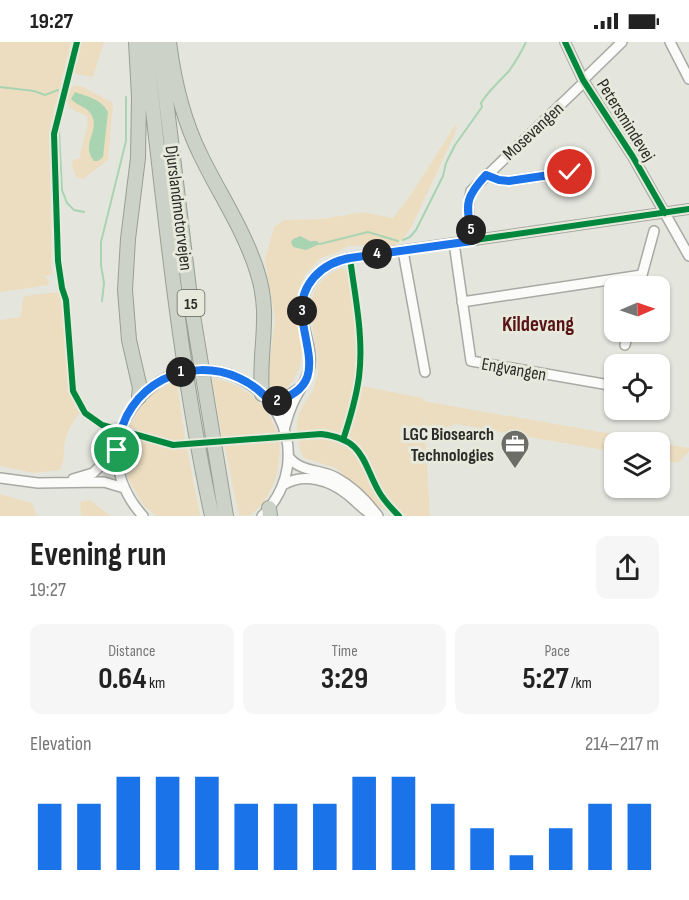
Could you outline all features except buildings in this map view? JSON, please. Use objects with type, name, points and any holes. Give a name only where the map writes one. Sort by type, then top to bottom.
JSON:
[{"type":"highway","points":[[136,42],[139,97],[138,158],[128,239],[125,290],[129,340],[140,397]]},
{"type":"highway","name":"Djurslandmotorvejen","points":[[145,42],[176,299],[192,407],[212,516]]},
{"type":"highway","name":"Djurslandmotorvejen","points":[[159,42],[190,297],[226,516]]},
{"type":"highway","points":[[169,42],[176,88],[190,132],[247,241],[262,286],[266,324],[261,368],[266,399]]},
{"type":"street","name":"Petersmindevej","points":[[564,42],[581,83],[633,157],[689,256]]},
{"type":"street","name":"Mosevangen","points":[[472,241],[468,200],[471,191],[622,42]]},
{"type":"street","points":[[670,42],[689,79]]},
{"type":"street","points":[[486,175],[509,181],[570,172]]},
{"type":"street","points":[[284,430],[291,407],[307,376],[310,359],[302,316],[302,302],[311,280],[319,271],[335,261],[689,209]]},
{"type":"street","points":[[462,302],[642,275],[654,231]]},
{"type":"street","name":"Engvangen","points":[[454,243],[471,361],[604,384]]},
{"type":"street","points":[[404,251],[425,372]]},
{"type":"street","points":[[143,516],[129,498],[119,476],[117,450],[124,421],[140,397],[160,381],[188,371],[209,370],[229,374],[248,382],[266,399],[281,420],[288,456],[283,484],[267,513]]},
{"type":"street","points":[[266,399],[290,395],[303,385]]},
{"type":"street","points":[[56,483],[93,472],[117,450]]},
{"type":"street","points":[[288,456],[299,467],[338,479],[371,507],[376,516]]},
{"type":"street","points":[[0,478],[30,483],[104,482],[124,488]]},
{"type":"street","points":[[283,484],[299,478],[321,480],[346,493],[367,513],[376,516]]},
{"type":"shaded area","points":[[0,42],[71,42],[49,131],[52,275],[45,276],[50,283],[0,292]]},
{"type":"shaded area","points":[[80,42],[104,42],[93,77],[70,73]]},
{"type":"shaded area","points":[[75,85],[113,103],[108,160],[83,179],[77,178],[72,167],[73,160],[80,158],[87,121],[87,116],[73,110],[68,105],[68,90]]},
{"type":"shaded area","points":[[75,92],[98,101],[108,112],[103,157],[98,161],[94,161],[90,155],[89,148],[94,126],[91,114],[71,99]]},
{"type":"shaded area","points":[[457,122],[455,133],[411,228],[402,240],[395,245],[348,246],[321,258],[306,273],[297,293],[295,311],[302,353],[300,367],[286,389],[278,391],[270,385],[268,376],[275,320],[265,260],[274,227],[284,220],[322,219],[363,212],[393,218],[412,193]]},
{"type":"shaded area","points":[[300,236],[320,244],[306,250],[293,247],[291,242]]},
{"type":"shaded area","points":[[341,268],[348,270],[356,352],[353,391],[348,412],[341,433],[323,430],[297,432],[298,416],[316,380],[318,364],[312,317],[315,290],[325,278]]},
{"type":"shaded area","points":[[58,292],[62,300],[70,393],[80,412],[67,434],[63,464],[60,470],[33,473],[0,466],[0,320],[20,317],[24,296]]},
{"type":"shaded area","points":[[212,378],[234,385],[253,397],[268,413],[278,434],[222,437]]},
{"type":"shaded area","points":[[177,382],[185,440],[166,441],[128,430],[136,414],[153,394]]},
{"type":"shaded area","points":[[361,386],[423,398],[423,401],[604,433],[604,450],[456,424],[426,434],[424,412],[430,516],[406,516],[383,492],[362,450],[348,439],[347,435]]},
{"type":"shaded area","points":[[127,435],[165,447],[187,448],[200,516],[157,516],[144,506],[128,479],[124,454]]},
{"type":"shaded area","points":[[320,437],[342,443],[353,451],[362,463],[380,501],[395,516],[373,503],[336,468],[304,458],[298,438]]},
{"type":"shaded area","points":[[279,439],[278,471],[271,490],[251,515],[239,516],[224,444]]},
{"type":"shaded area","points":[[670,445],[689,448],[678,463],[670,462]]},
{"type":"shaded area","points":[[0,494],[32,503],[37,516],[0,516]]},
{"type":"shaded area","points":[[90,500],[111,516],[81,516],[80,502]]},
{"type":"waterway","points":[[403,240],[410,237],[416,230],[443,176],[446,163],[455,145],[482,107],[481,103],[509,71],[526,42]]},
{"type":"waterway","points":[[0,87],[34,91],[45,95],[58,90]]},
{"type":"waterway","points":[[102,301],[104,283],[101,242],[126,141],[126,97]]},
{"type":"waterway","points":[[64,107],[59,130],[62,190],[67,203],[74,210],[84,212]]},
{"type":"waterway","points":[[320,244],[368,232],[398,241]]},
{"type":"cycle path","points":[[77,42],[54,134],[58,261],[66,300],[73,391],[85,413],[102,425],[173,445],[321,434],[335,437],[353,446],[359,453],[380,494],[399,516]]},
{"type":"cycle path","points":[[565,42],[583,80],[633,157],[665,213]]},
{"type":"cycle path","points":[[343,440],[356,393],[360,362],[358,317],[350,258],[689,209]]},
{"type":"place","name":"LGC Biosearch Technologies","points":[[515,470]]},
{"type":"district","name":"Kildevang","points":[[538,324]]},
{"type":"route","points":[[117,450],[119,435],[130,408],[148,389],[169,376],[199,370],[229,374],[248,382],[271,403],[290,395],[303,385],[310,365],[310,352],[302,316],[302,302],[311,280],[326,265],[350,258],[472,241],[468,200],[471,191],[486,175],[509,181],[570,172]]}]
